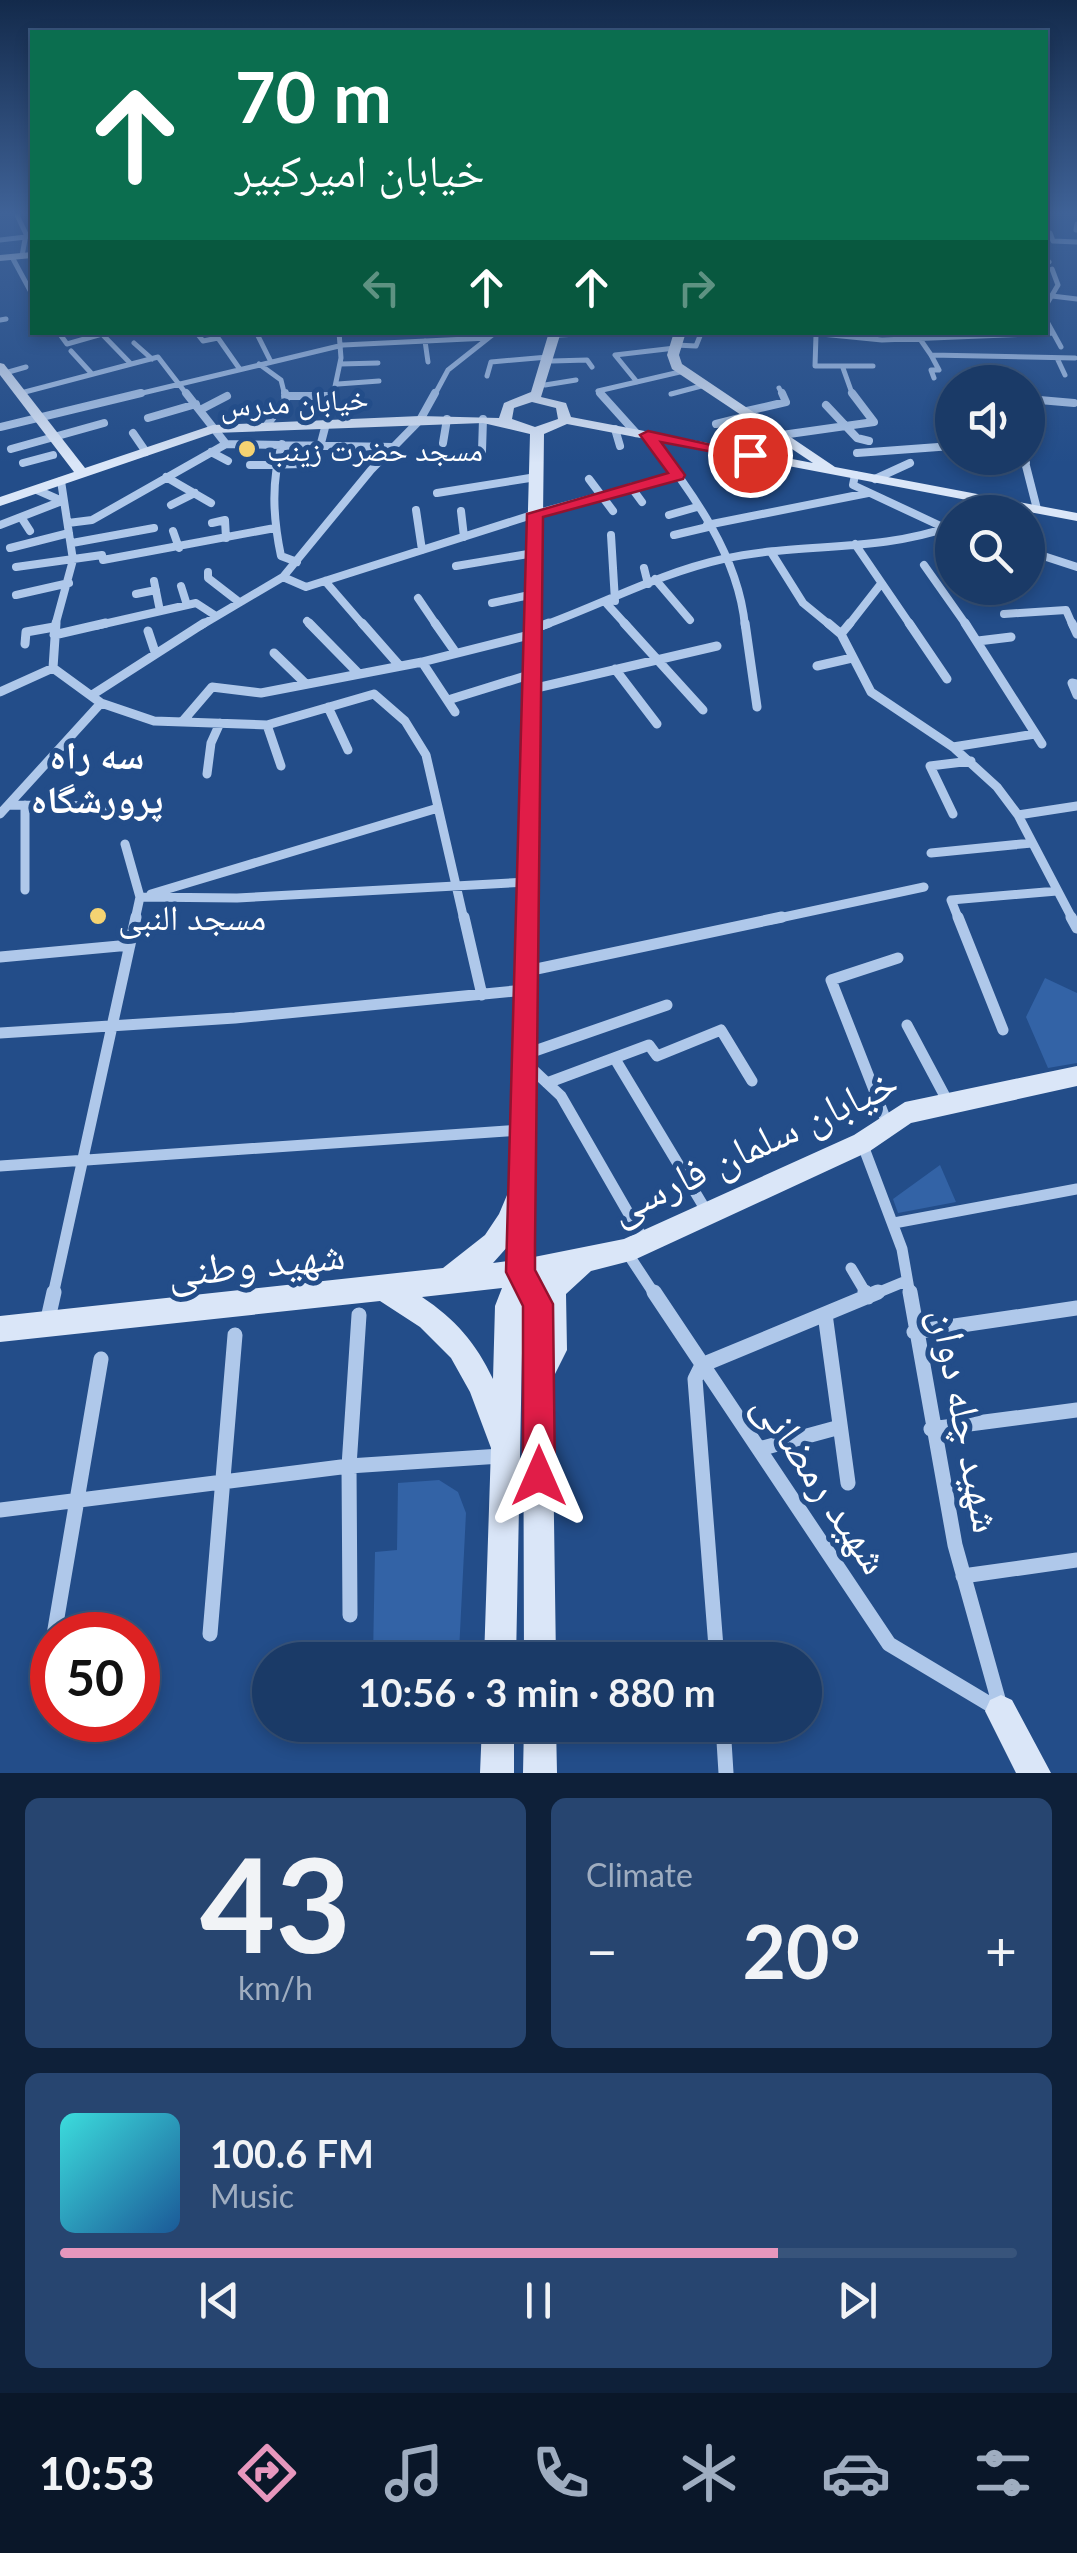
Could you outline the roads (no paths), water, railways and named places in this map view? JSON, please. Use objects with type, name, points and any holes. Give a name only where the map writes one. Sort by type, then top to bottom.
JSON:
[{"type":"main road","points":[[541,394],[557,335]]},
{"type":"main road","points":[[677,342],[673,362],[834,471]]},
{"type":"main road","points":[[2,370],[12,389],[40,417],[55,452],[61,481]]},
{"type":"main road","points":[[506,418],[514,402],[541,394],[562,406],[566,420]]},
{"type":"main road","name":"خیابان مدرس","points":[[7,500],[213,429],[506,418],[537,431]]},
{"type":"main road","points":[[501,1642],[508,1306],[521,1272],[537,431],[566,420],[856,475],[872,486],[935,495]]},
{"type":"main road","points":[[55,452],[83,474]]},
{"type":"main road","points":[[7,500],[55,452]]},
{"type":"main road","points":[[1045,511],[1077,517]]},
{"type":"main road","name":"خیابان سلمان فارسی","points":[[521,1272],[636,1247],[862,1143],[905,1112],[1077,1076]]},
{"type":"main road","points":[[442,1282],[476,1264],[497,1242],[522,1181]]},
{"type":"main road","points":[[539,1377],[553,1350],[553,1288],[561,1277],[592,1258]]},
{"type":"main road","points":[[521,1272],[538,1304],[540,1642]]},
{"type":"main road","name":"شهید وطنی","points":[[0,1328],[521,1272]]},
{"type":"main road","points":[[383,1288],[433,1316],[459,1345],[484,1385],[506,1456]]},
{"type":"main road","points":[[1002,1712],[1034,1773]]},
{"type":"main road","points":[[497,1773],[498,1742]]},
{"type":"main road","points":[[540,1742],[540,1773]]},
{"type":"street","points":[[1048,324],[1061,347]]},
{"type":"street","points":[[60,335],[67,344],[98,335]]},
{"type":"street","points":[[102,335],[131,364]]},
{"type":"street","points":[[217,335],[239,368]]},
{"type":"street","points":[[257,335],[270,362]]},
{"type":"street","points":[[321,443],[329,396],[338,384],[343,345],[340,335]]},
{"type":"street","points":[[0,814],[97,699],[156,652],[283,577],[420,420],[448,370],[492,335]]},
{"type":"street","points":[[812,335],[920,339],[997,335]]},
{"type":"street","points":[[2,427],[343,345],[425,341],[436,336],[488,338]]},
{"type":"street","points":[[638,382],[616,356],[677,342],[696,346],[700,336]]},
{"type":"street","points":[[816,336],[815,366],[873,366]]},
{"type":"street","points":[[985,336],[996,352]]},
{"type":"street","points":[[920,339],[939,370],[931,370],[934,378]]},
{"type":"street","points":[[425,341],[428,362]]},
{"type":"street","points":[[134,343],[182,382],[226,444]]},
{"type":"street","points":[[512,360],[516,348]]},
{"type":"street","points":[[71,351],[92,374]]},
{"type":"street","points":[[931,355],[1075,356]]},
{"type":"street","points":[[12,389],[155,358]]},
{"type":"street","points":[[1057,358],[1065,375]]},
{"type":"street","points":[[486,376],[491,362],[512,360],[587,360],[592,367]]},
{"type":"street","points":[[340,364],[378,363]]},
{"type":"street","points":[[250,444],[260,426],[283,408],[285,396],[280,380],[259,364]]},
{"type":"street","points":[[2,370],[26,367]]},
{"type":"street","points":[[782,435],[874,422],[854,398],[843,368]]},
{"type":"street","points":[[684,371],[598,392],[678,475],[726,558],[743,604],[747,674],[757,706]]},
{"type":"street","points":[[541,394],[576,380]]},
{"type":"street","points":[[338,384],[379,381]]},
{"type":"street","points":[[671,394],[705,385]]},
{"type":"street","points":[[716,424],[786,402],[779,388]]},
{"type":"street","points":[[148,418],[198,408],[228,396]]},
{"type":"street","points":[[285,396],[329,396]]},
{"type":"street","points":[[1045,398],[1047,402],[1076,401]]},
{"type":"street","points":[[826,405],[846,426],[869,441]]},
{"type":"street","points":[[0,416],[11,447],[55,452]]},
{"type":"street","points":[[482,450],[483,418]]},
{"type":"street","points":[[443,443],[448,419]]},
{"type":"street","points":[[84,420],[93,430]]},
{"type":"street","points":[[23,464],[55,452],[104,423]]},
{"type":"street","points":[[615,429],[620,446]]},
{"type":"street","points":[[133,433],[146,452]]},
{"type":"street","points":[[10,548],[92,520],[226,444],[393,447]]},
{"type":"street","points":[[282,444],[275,465],[275,528],[281,556],[296,562]]},
{"type":"street","points":[[857,454],[935,447]]},
{"type":"street","points":[[211,452],[228,461]]},
{"type":"street","points":[[674,535],[872,486],[910,463]]},
{"type":"street","points":[[250,465],[305,464]]},
{"type":"street","points":[[283,577],[306,588],[535,514],[678,475]]},
{"type":"street","points":[[166,476],[211,503]]},
{"type":"street","points":[[437,493],[536,477]]},
{"type":"street","points":[[589,479],[614,512]]},
{"type":"street","points":[[53,668],[54,631],[73,558],[61,481]]},
{"type":"street","points":[[872,486],[935,520]]},
{"type":"street","points":[[631,488],[642,502]]},
{"type":"street","points":[[37,490],[62,501]]},
{"type":"street","points":[[171,505],[194,494]]},
{"type":"street","points":[[0,525],[62,501]]},
{"type":"street","points":[[669,515],[696,507]]},
{"type":"street","points":[[416,510],[422,550]]},
{"type":"street","points":[[461,510],[464,537]]},
{"type":"street","points":[[21,517],[30,531]]},
{"type":"street","points":[[212,523],[225,520],[226,538]]},
{"type":"street","points":[[72,543],[154,528]]},
{"type":"street","points":[[16,567],[102,555],[103,560],[275,528]]},
{"type":"street","points":[[182,722],[212,686],[261,693],[422,662],[533,632],[652,582],[726,558],[935,530]]},
{"type":"street","points":[[174,531],[179,548]]},
{"type":"street","points":[[611,535],[611,602],[703,710]]},
{"type":"street","points":[[854,544],[880,585],[894,596],[948,679]]},
{"type":"street","points":[[456,566],[534,552]]},
{"type":"street","points":[[771,552],[802,603],[840,634],[871,692],[971,761],[1018,816],[1077,928]]},
{"type":"street","points":[[1045,557],[1077,567]]},
{"type":"street","points":[[924,566],[978,641],[1042,744]]},
{"type":"street","points":[[644,568],[652,582],[690,620]]},
{"type":"street","points":[[208,572],[208,578],[239,602]]},
{"type":"street","points":[[325,581],[398,664]]},
{"type":"street","points":[[16,595],[69,583]]},
{"type":"street","points":[[136,594],[155,585],[160,611]]},
{"type":"street","points":[[840,634],[880,585]]},
{"type":"street","points":[[181,586],[187,605]]},
{"type":"street","points":[[492,603],[534,594]]},
{"type":"street","points":[[418,598],[456,653]]},
{"type":"street","points":[[24,644],[26,632],[54,631],[187,605],[208,607],[216,616]]},
{"type":"street","points":[[1004,614],[1066,610],[1077,634]]},
{"type":"street","points":[[307,621],[358,672]]},
{"type":"street","points":[[148,631],[156,652]]},
{"type":"street","points":[[978,641],[1011,637]]},
{"type":"street","points":[[448,700],[717,646]]},
{"type":"street","points":[[274,653],[306,684]]},
{"type":"street","points":[[817,666],[852,658]]},
{"type":"street","points":[[422,662],[455,712]]},
{"type":"street","points":[[0,692],[53,668]]},
{"type":"street","points":[[53,668],[97,699],[154,720],[267,724],[374,694]]},
{"type":"street","points":[[374,694],[377,668]]},
{"type":"street","points":[[616,669],[657,724]]},
{"type":"street","points":[[1077,684],[1072,683],[1077,694]]},
{"type":"street","points":[[374,694],[405,721],[426,756],[482,995]]},
{"type":"street","points":[[328,707],[348,750]]},
{"type":"street","points":[[207,774],[210,743],[220,723]]},
{"type":"street","points":[[267,724],[281,766]]},
{"type":"street","points":[[954,747],[1035,734]]},
{"type":"street","points":[[953,814],[930,766],[971,761]]},
{"type":"street","points":[[10,805],[118,806]]},
{"type":"street","points":[[25,805],[25,890]]},
{"type":"street","points":[[1018,816],[1077,806]]},
{"type":"street","points":[[140,897],[438,808]]},
{"type":"street","points":[[931,853],[1032,843]]},
{"type":"street","points":[[46,1324],[140,897],[126,844]]},
{"type":"street","points":[[216,876],[220,902]]},
{"type":"street","points":[[140,897],[220,902],[454,882],[528,882]]},
{"type":"street","points":[[0,1033],[482,995],[526,980],[924,887]]},
{"type":"street","points":[[1003,1030],[952,900],[1057,890]]},
{"type":"street","points":[[0,956],[130,946]]},
{"type":"street","points":[[886,1123],[831,980],[898,958]]},
{"type":"street","points":[[525,1058],[667,1005]]},
{"type":"street","points":[[906,1025],[948,1103]]},
{"type":"street","points":[[547,1083],[649,1045],[657,1056],[720,1030],[752,1080]]},
{"type":"street","name":"شهید رمضانی","points":[[525,1058],[561,1096],[636,1247],[702,1365],[889,1644],[1002,1712]]},
{"type":"street","points":[[615,1059],[708,1214]]},
{"type":"street","points":[[0,1166],[524,1130]]},
{"type":"street","name":"شهید چله دوان","points":[[862,1143],[894,1223],[962,1576],[1002,1712]]},
{"type":"street","points":[[894,1223],[1077,1190]]},
{"type":"street","points":[[852,1268],[868,1297]]},
{"type":"street","points":[[715,1642],[694,1386],[702,1365],[906,1282]]},
{"type":"street","points":[[914,1332],[1077,1308]]},
{"type":"street","points":[[826,1314],[848,1483]]},
{"type":"street","points":[[350,1615],[349,1466],[359,1316]]},
{"type":"street","points":[[210,1634],[235,1335]]},
{"type":"street","points":[[58,1612],[101,1360]]},
{"type":"street","points":[[932,1429],[1077,1410]]},
{"type":"street","points":[[759,1449],[840,1427]]},
{"type":"street","points":[[0,1510],[76,1504],[349,1466],[506,1456]]},
{"type":"street","points":[[962,1576],[1077,1560]]},
{"type":"street","points":[[723,1742],[726,1773]]},
{"type":"place","name":"مسجد حضرت زینب","points":[[247,449]]},
{"type":"place","name":"مسجد النبی","points":[[98,916]]},
{"type":"district","name":"سه راه پرورشگاه","points":[[97,776]]}]
